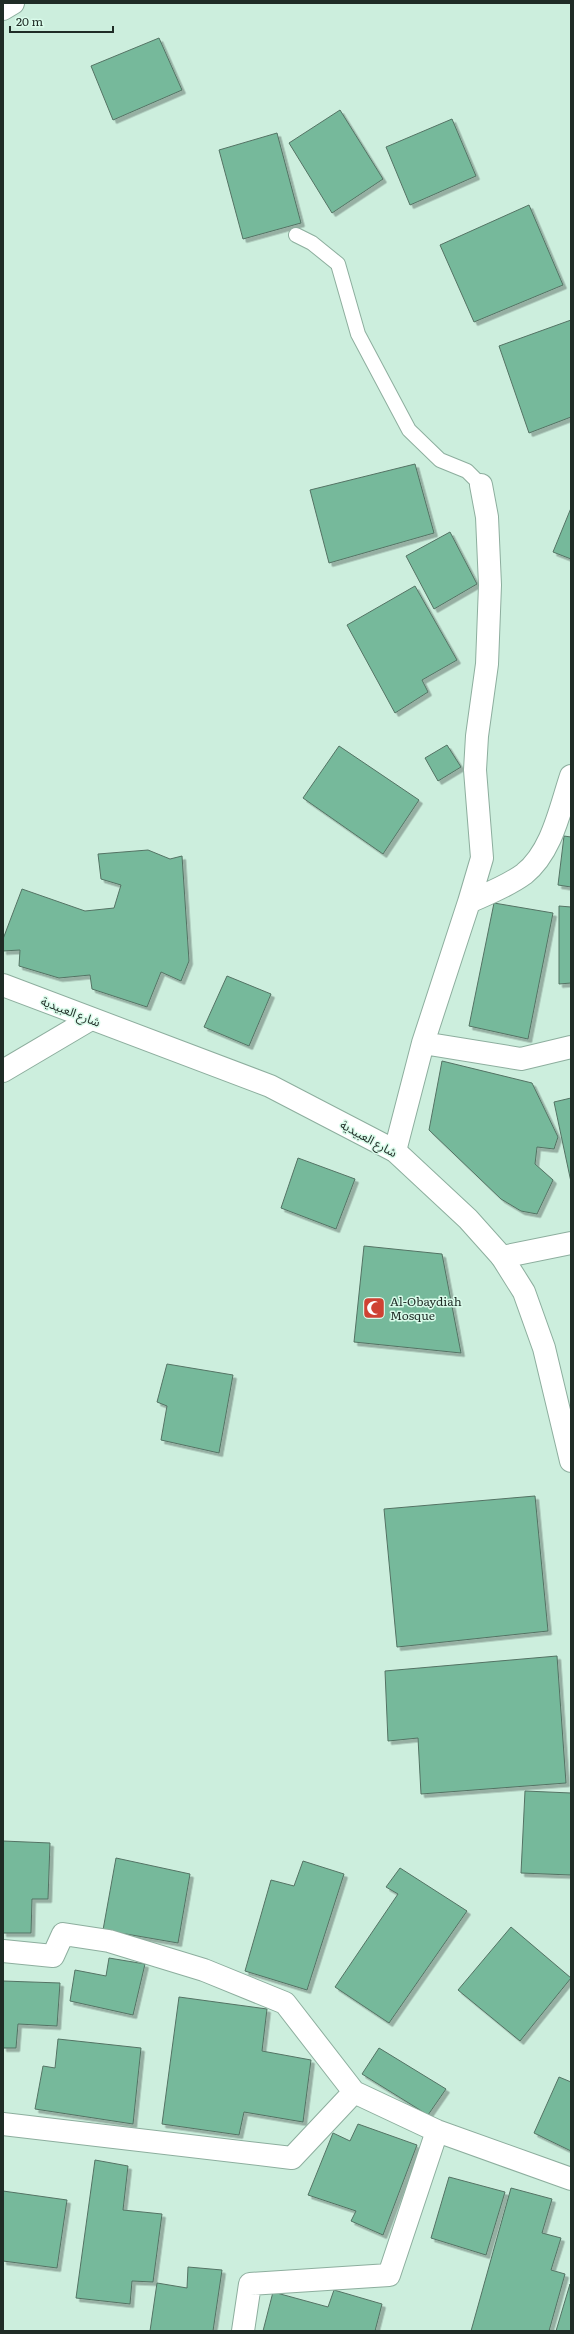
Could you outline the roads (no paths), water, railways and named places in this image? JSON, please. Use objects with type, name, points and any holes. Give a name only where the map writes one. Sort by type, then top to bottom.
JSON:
[{"type":"street","points":[[3,9],[13,3]]},
{"type":"street","points":[[395,1151],[423,1043],[482,858],[475,770],[477,736],[487,664],[490,585],[487,517],[481,485]]},
{"type":"street","points":[[469,902],[524,874],[542,854],[553,830],[571,776]]},
{"type":"street","name":"شارع العبيدية","points":[[3,985],[270,1086],[395,1151],[468,1218],[502,1257],[524,1292],[544,1348],[571,1461]]},
{"type":"street","points":[[3,1071],[91,1019]]},
{"type":"street","points":[[423,1043],[521,1059],[571,1047]]},
{"type":"street","points":[[502,1257],[571,1243]]},
{"type":"street","points":[[3,1951],[53,1956],[62,1934],[109,1941],[204,1970],[285,2003],[354,2092],[437,2131],[571,2179]]},
{"type":"street","points":[[3,2124],[292,2158],[354,2092]]},
{"type":"street","points":[[243,2331],[250,2284],[389,2275],[437,2131]]},
{"type":"lane","points":[[296,235],[312,243],[338,264],[358,334],[410,430],[440,460],[467,471],[481,485]]},
{"type":"place","name":"Al-Obaydiah Mosque","points":[[374,1308]]}]
